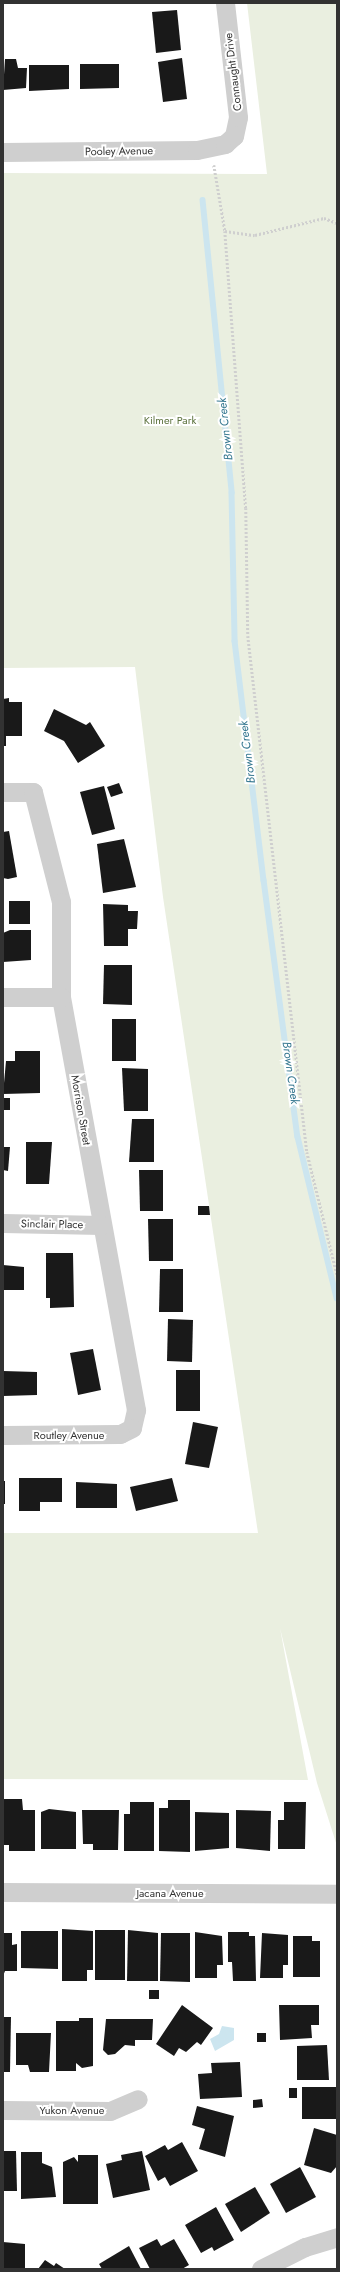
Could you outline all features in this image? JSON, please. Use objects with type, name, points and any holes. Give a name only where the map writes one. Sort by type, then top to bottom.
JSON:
[{"type":"street","name":"Connaught Drive","points":[[225,3],[238,117],[232,140]]},
{"type":"street","name":"Pooley Avenue","points":[[3,152],[213,149],[232,140]]},
{"type":"street","name":"Morrison Street","points":[[3,792],[33,792],[61,902],[61,997],[101,1225],[136,1404],[132,1428]]},
{"type":"street","points":[[3,996],[61,997]]},
{"type":"street","name":"Sinclair Place","points":[[3,1224],[101,1225]]},
{"type":"street","name":"Routley Avenue","points":[[3,1436],[114,1435],[132,1428]]},
{"type":"street","name":"Jacana Avenue","points":[[3,1892],[337,1894]]},
{"type":"street","name":"Yukon Avenue","points":[[3,2110],[110,2111],[138,2099]]},
{"type":"street","points":[[261,2269],[305,2247],[337,2237]]},
{"type":"path","points":[[213,149],[225,231],[246,508],[248,636],[307,1152],[337,1274]]},
{"type":"path","points":[[225,231],[255,235],[324,218],[337,223]]},
{"type":"green space","name":"Kilmer Park","points":[[247,3],[337,3],[337,1846],[317,1783],[280,1628],[308,1780],[3,1779],[3,1533],[258,1533],[163,897],[135,667],[3,668],[3,173],[267,174]]},
{"type":"water","points":[[222,2026],[234,2028],[234,2040],[215,2051],[210,2039],[219,2034]]},
{"type":"building","points":[[177,10],[181,50],[156,53],[152,12]]},
{"type":"building","points":[[182,58],[187,99],[163,102],[158,62]]},
{"type":"building","points":[[5,59],[16,59],[18,68],[27,68],[26,88],[3,90]]},
{"type":"building","points":[[80,64],[119,64],[119,88],[80,89]]},
{"type":"building","points":[[29,65],[69,65],[69,89],[29,91]]},
{"type":"building","points":[[9,698],[9,702],[22,702],[22,736],[6,736],[6,746],[3,746],[3,699]]},
{"type":"building","points":[[54,709],[86,725],[90,722],[105,746],[78,763],[64,741],[44,731]]},
{"type":"building","points":[[119,783],[123,793],[111,797],[107,787]]},
{"type":"building","points":[[104,786],[115,829],[92,835],[80,792]]},
{"type":"building","points":[[9,831],[17,877],[8,879],[3,878],[3,832]]},
{"type":"building","points":[[124,839],[136,887],[103,893],[97,844]]},
{"type":"building","points":[[9,901],[30,901],[30,924],[9,924]]},
{"type":"building","points":[[103,904],[128,905],[128,911],[138,911],[137,929],[128,929],[128,946],[104,946]]},
{"type":"building","points":[[10,930],[31,930],[31,960],[3,962],[3,933]]},
{"type":"building","points":[[104,965],[132,965],[132,1005],[103,1004]]},
{"type":"building","points":[[112,1019],[136,1019],[136,1061],[112,1061]]},
{"type":"building","points":[[15,1051],[40,1051],[40,1093],[3,1094],[6,1061],[15,1061]]},
{"type":"building","points":[[122,1068],[148,1069],[148,1111],[124,1111]]},
{"type":"building","points":[[3,1098],[10,1098],[10,1110],[3,1110]]},
{"type":"building","points":[[132,1119],[154,1119],[154,1162],[129,1162]]},
{"type":"building","points":[[26,1142],[52,1142],[49,1184],[26,1184]]},
{"type":"building","points":[[3,1147],[10,1147],[8,1171],[3,1170]]},
{"type":"building","points":[[139,1170],[163,1170],[163,1211],[140,1211]]},
{"type":"building","points":[[198,1206],[209,1206],[210,1215],[198,1215]]},
{"type":"building","points":[[148,1219],[173,1219],[173,1261],[149,1261]]},
{"type":"building","points":[[46,1253],[73,1253],[74,1307],[50,1308],[50,1298],[46,1298]]},
{"type":"building","points":[[3,1265],[24,1267],[24,1290],[3,1290]]},
{"type":"building","points":[[160,1269],[183,1269],[183,1312],[159,1312]]},
{"type":"building","points":[[168,1319],[193,1320],[192,1362],[167,1361]]},
{"type":"building","points":[[93,1349],[101,1390],[78,1395],[70,1353]]},
{"type":"building","points":[[176,1370],[200,1370],[200,1411],[176,1411]]},
{"type":"building","points":[[3,1371],[37,1372],[37,1395],[3,1396]]},
{"type":"building","points":[[193,1422],[218,1427],[209,1468],[185,1464]]},
{"type":"building","points":[[19,1478],[62,1478],[62,1502],[40,1502],[40,1511],[19,1511]]},
{"type":"building","points":[[172,1478],[178,1501],[136,1511],[130,1487]]},
{"type":"building","points":[[3,1481],[5,1481],[5,1504],[3,1504]]},
{"type":"building","points":[[76,1482],[117,1484],[117,1508],[76,1508]]},
{"type":"building","points":[[3,1799],[22,1799],[23,1810],[35,1810],[35,1851],[9,1851],[9,1845],[3,1845]]},
{"type":"building","points":[[168,1800],[190,1800],[190,1852],[159,1851],[159,1808],[168,1808]]},
{"type":"building","points":[[130,1802],[154,1802],[154,1851],[124,1851],[124,1814],[130,1814]]},
{"type":"building","points":[[284,1802],[306,1802],[305,1849],[278,1849],[278,1820],[284,1820]]},
{"type":"building","points":[[49,1809],[76,1812],[76,1849],[41,1849],[41,1812]]},
{"type":"building","points":[[82,1810],[119,1810],[118,1850],[93,1850],[93,1844],[83,1844]]},
{"type":"building","points":[[236,1810],[271,1811],[270,1851],[236,1848]]},
{"type":"building","points":[[195,1812],[229,1813],[229,1848],[195,1851]]},
{"type":"building","points":[[62,1929],[93,1931],[93,1970],[87,1970],[87,1981],[62,1981]]},
{"type":"building","points":[[95,1930],[125,1930],[125,1980],[95,1980]]},
{"type":"building","points":[[128,1930],[158,1933],[158,1981],[127,1981]]},
{"type":"building","points":[[21,1931],[58,1931],[58,1969],[21,1968]]},
{"type":"building","points":[[195,1932],[222,1936],[223,1965],[217,1965],[217,1978],[195,1978]]},
{"type":"building","points":[[228,1932],[249,1932],[249,1936],[255,1936],[256,1981],[233,1981],[232,1962],[228,1962]]},
{"type":"building","points":[[3,1933],[12,1933],[12,1945],[17,1944],[17,1971],[5,1971],[3,1976]]},
{"type":"building","points":[[161,1933],[190,1933],[190,1982],[160,1981]]},
{"type":"building","points":[[262,1933],[288,1935],[288,1965],[283,1965],[283,1978],[260,1978]]},
{"type":"building","points":[[293,1936],[312,1936],[312,1941],[320,1941],[320,1977],[293,1977]]},
{"type":"building","points":[[149,1990],[159,1990],[159,1999],[149,1999]]},
{"type":"building","points":[[182,2005],[213,2028],[201,2045],[197,2042],[186,2052],[179,2048],[174,2056],[156,2044]]},
{"type":"building","points":[[279,2005],[319,2005],[319,2025],[311,2025],[312,2038],[280,2040]]},
{"type":"building","points":[[3,2017],[11,2017],[10,2072],[3,2072]]},
{"type":"building","points":[[79,2018],[93,2018],[93,2066],[82,2068],[76,2063],[76,2071],[56,2071],[56,2021],[79,2021]]},
{"type":"building","points":[[106,2019],[153,2019],[152,2040],[135,2040],[135,2046],[125,2045],[115,2054],[108,2055],[103,2050]]},
{"type":"building","points":[[16,2033],[51,2033],[49,2072],[30,2072],[28,2065],[16,2065]]},
{"type":"building","points":[[257,2033],[266,2033],[266,2042],[257,2042]]},
{"type":"building","points":[[327,2045],[329,2080],[297,2080],[297,2046]]},
{"type":"building","points":[[240,2062],[242,2097],[200,2099],[198,2074],[212,2073],[211,2063]]},
{"type":"building","points":[[302,2087],[337,2087],[337,2119],[302,2119]]},
{"type":"building","points":[[289,2088],[297,2088],[297,2098],[289,2098]]},
{"type":"building","points":[[262,2099],[263,2107],[253,2108],[253,2100]]},
{"type":"building","points":[[197,2106],[234,2116],[225,2157],[199,2149],[205,2129],[192,2125]]},
{"type":"building","points":[[314,2128],[337,2135],[337,2166],[331,2173],[304,2165]]},
{"type":"building","points":[[182,2142],[198,2171],[170,2186],[165,2177],[158,2181],[145,2156],[165,2145],[168,2150]]},
{"type":"building","points":[[3,2151],[16,2151],[17,2191],[3,2191]]},
{"type":"building","points":[[142,2151],[150,2190],[113,2198],[106,2164],[122,2160],[121,2155]]},
{"type":"building","points":[[21,2152],[42,2152],[42,2163],[52,2167],[56,2197],[21,2199]]},
{"type":"building","points":[[78,2155],[98,2155],[98,2204],[63,2204],[63,2162],[74,2157],[78,2162]]},
{"type":"building","points":[[300,2167],[316,2197],[286,2213],[270,2184]]},
{"type":"building","points":[[255,2187],[270,2213],[241,2232],[225,2204]]},
{"type":"building","points":[[216,2207],[234,2240],[214,2251],[212,2247],[201,2253],[185,2225]]},
{"type":"building","points":[[157,2239],[161,2246],[174,2239],[189,2265],[182,2269],[150,2269],[139,2248]]},
{"type":"building","points":[[3,2242],[25,2244],[25,2269],[3,2269]]},
{"type":"building","points":[[129,2246],[141,2269],[102,2269],[99,2264]]},
{"type":"building","points":[[45,2260],[54,2266],[56,2263],[65,2269],[38,2269]]},
{"type":"waterway","name":"Brown Creek","points":[[203,200],[232,493],[235,641],[264,880],[298,1137],[337,1298]]}]
